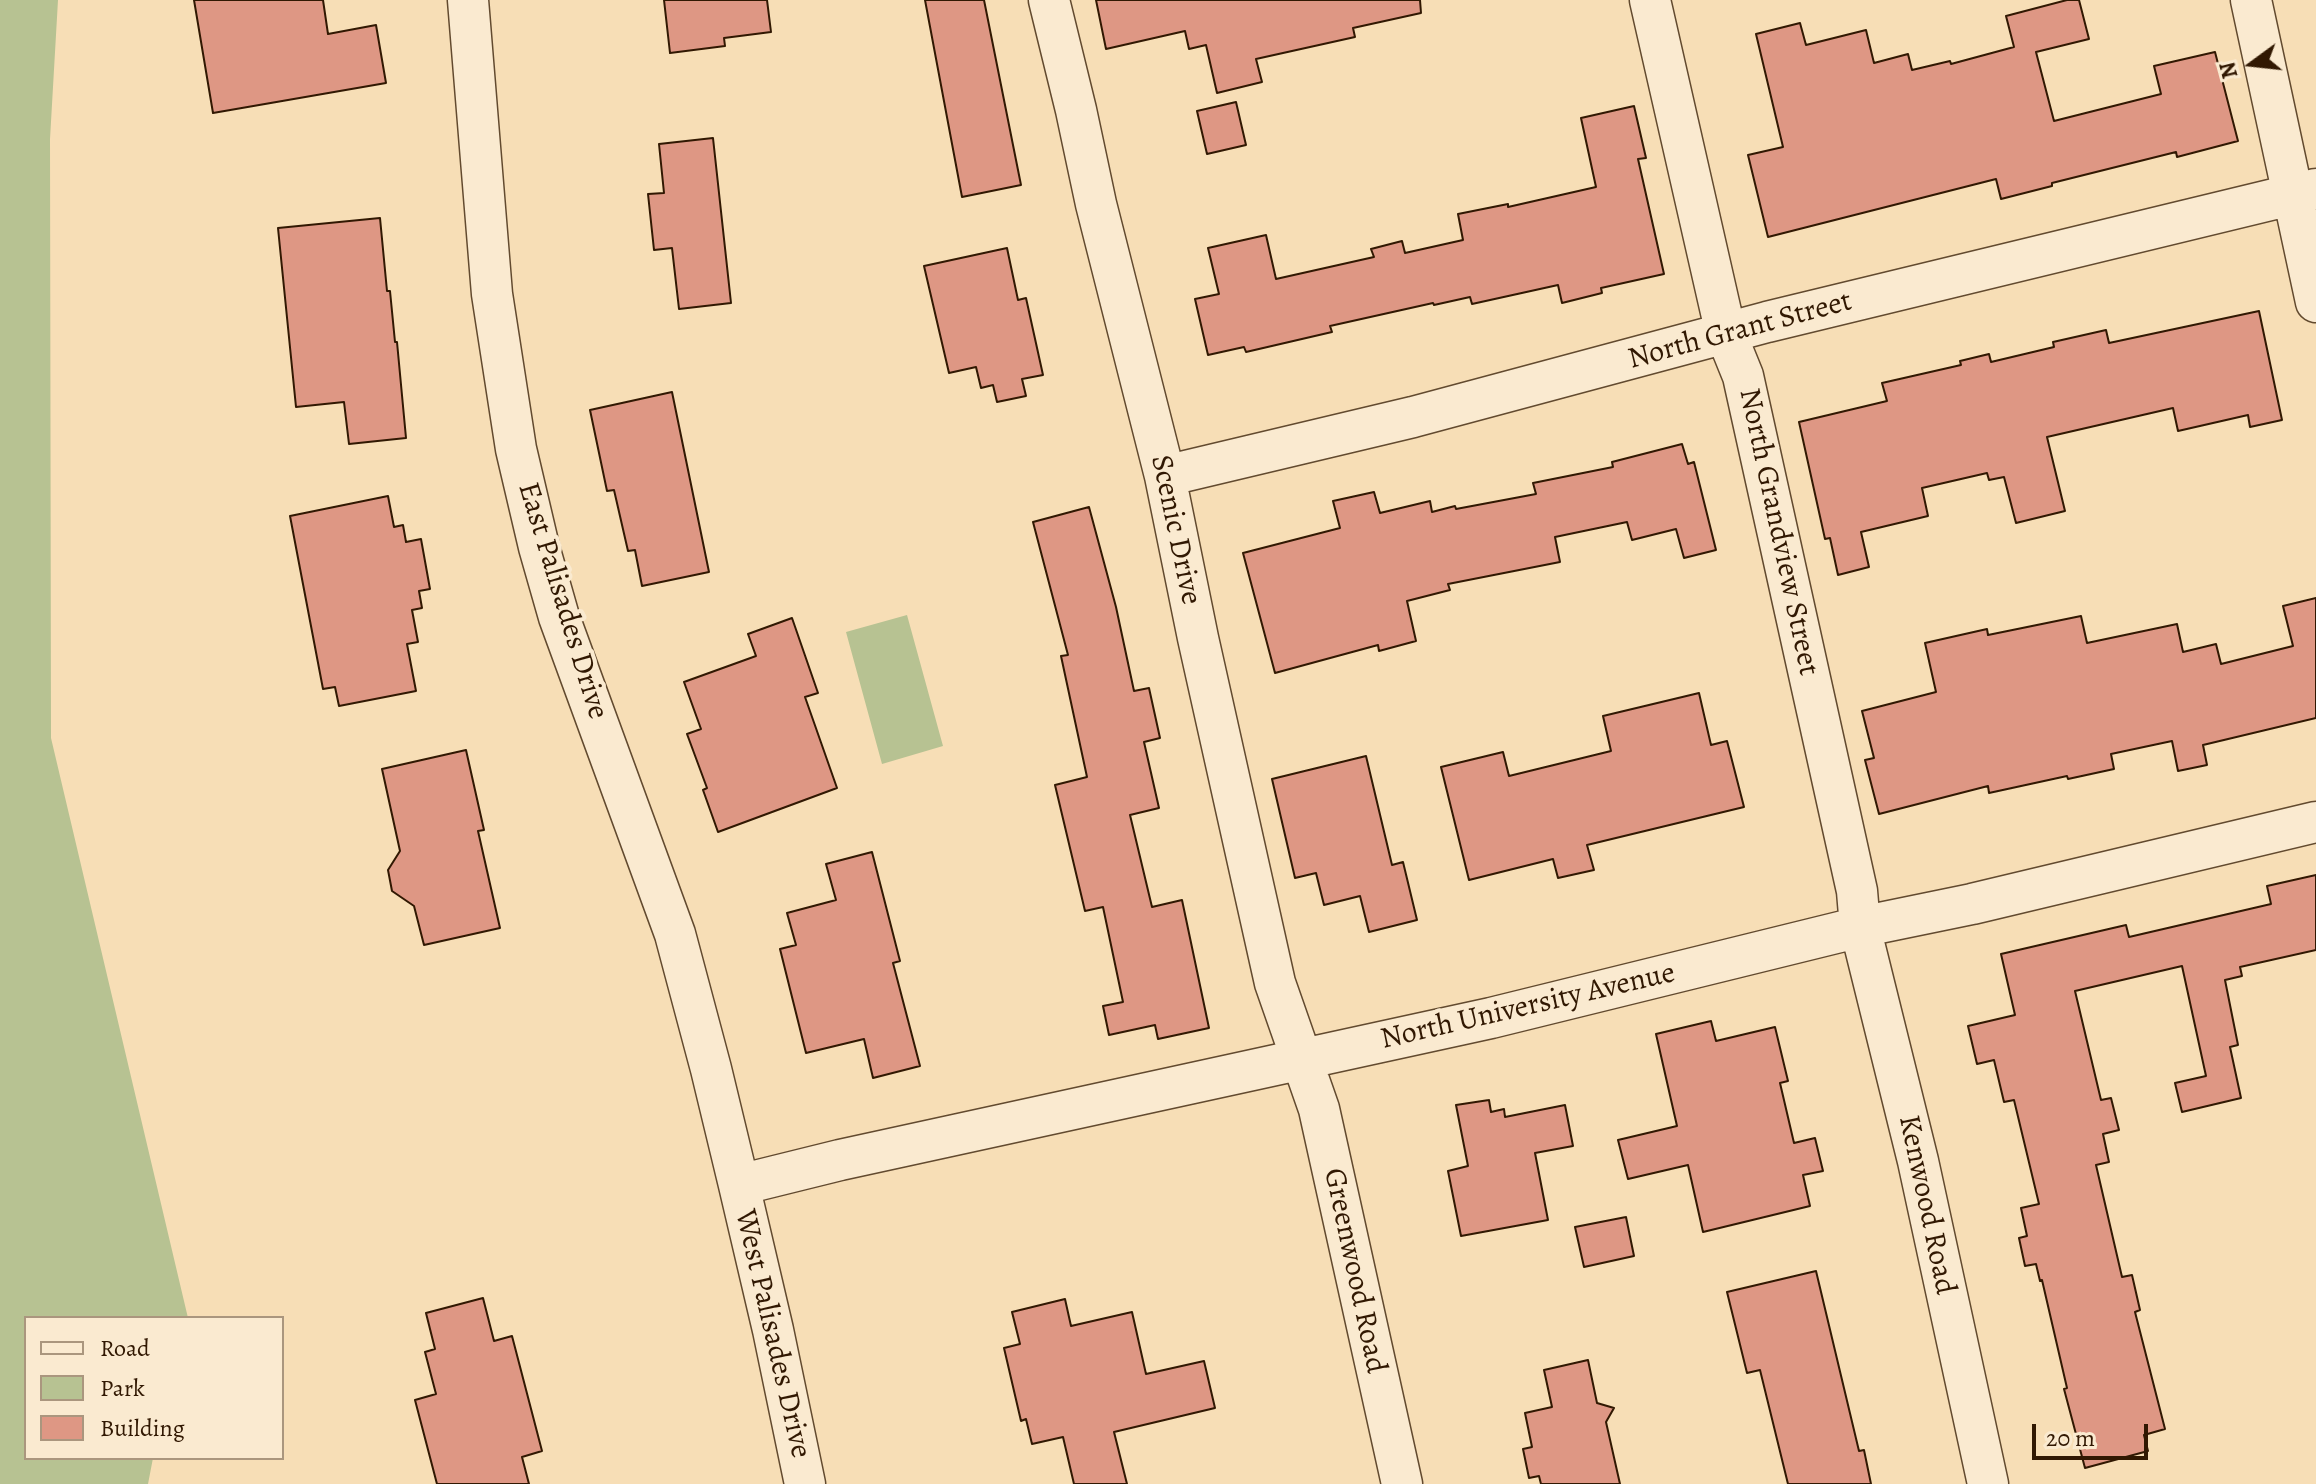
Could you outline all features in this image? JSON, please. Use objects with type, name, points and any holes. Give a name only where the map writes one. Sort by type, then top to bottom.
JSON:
[{"type":"street","name":"East Palisades Drive","points":[[468,0],[492,294],[516,449],[559,617],[675,934],[739,1185]]},
{"type":"street","name":"Scenic Drive","points":[[1049,0],[1096,204],[1165,476],[1275,983],[1302,1060]]},
{"type":"street","name":"North Grandview Street","points":[[1650,0],[1726,334],[1747,391],[1857,891],[1860,927]]},
{"type":"street","points":[[2251,0],[2305,192],[2316,302]]},
{"type":"street","name":"North Grant Street","points":[[1165,476],[1413,417],[1783,318],[2305,192]]},
{"type":"street","name":"North University Avenue","points":[[739,1185],[840,1160],[1491,1018],[1860,927],[1972,904],[2316,822]]},
{"type":"street","name":"Kenwood Road","points":[[1860,927],[1918,1161],[1988,1484]]},
{"type":"street","name":"Greenwood Road","points":[[1302,1060],[1319,1109],[1402,1484]]},
{"type":"street","name":"West Palisades Drive","points":[[739,1185],[805,1484]]},
{"type":"green space","points":[[0,0],[58,0],[50,139],[51,738],[188,1316],[24,1316],[24,1460],[153,1460],[148,1484],[0,1484]]},
{"type":"green space","points":[[907,615],[943,746],[882,764],[846,632]]},
{"type":"building","points":[[194,0],[323,0],[328,34],[376,25],[386,83],[213,113]]},
{"type":"building","points":[[664,0],[767,0],[771,32],[724,38],[725,46],[670,53]]},
{"type":"building","points":[[925,0],[984,0],[1021,185],[962,197]]},
{"type":"building","points":[[1096,0],[1420,0],[1421,13],[1353,28],[1355,37],[1256,59],[1262,82],[1217,93],[1206,45],[1189,49],[1185,31],[1106,49]]},
{"type":"building","points":[[2067,0],[2079,0],[2089,39],[2036,52],[2054,121],[2161,94],[2154,66],[2215,52],[2238,141],[2177,157],[2176,152],[2001,199],[1996,179],[1768,237],[1748,155],[1783,147],[1756,34],[1800,23],[1806,45],[1866,30],[1874,63],[1908,54],[1912,70],[1950,61],[1951,64],[2014,47],[2006,16]]},
{"type":"building","points":[[1236,102],[1246,145],[1207,154],[1197,111]]},
{"type":"building","points":[[1634,106],[1646,158],[1638,159],[1664,274],[1601,288],[1602,293],[1562,303],[1558,285],[1472,304],[1470,297],[1433,303],[1330,326],[1332,332],[1246,352],[1244,347],[1208,355],[1195,299],[1219,294],[1208,248],[1266,235],[1276,279],[1374,257],[1371,249],[1402,241],[1405,253],[1463,240],[1458,214],[1508,204],[1508,207],[1596,187],[1581,118]]},
{"type":"building","points":[[713,138],[731,303],[679,309],[672,248],[654,250],[648,194],[664,193],[659,144]]},
{"type":"building","points":[[380,218],[406,438],[349,444],[344,402],[296,407],[278,228]]},
{"type":"building","points":[[1007,248],[1018,300],[1026,298],[1043,375],[1022,379],[1026,396],[997,402],[993,385],[981,388],[976,367],[949,373],[924,266]]},
{"type":"building","points":[[2259,311],[2282,420],[2250,427],[2248,415],[2178,431],[2173,408],[2047,437],[2065,511],[2016,523],[2004,477],[1989,480],[1987,473],[1922,488],[1928,516],[1861,532],[1869,567],[1838,575],[1830,538],[1825,539],[1799,422],[1887,401],[1882,383],[1961,365],[1960,361],[1989,354],[1991,362],[2054,347],[2053,342],[2106,330],[2109,343]]},
{"type":"building","points":[[672,392],[709,572],[642,586],[635,550],[628,551],[614,490],[607,491],[590,410]]},
{"type":"building","points":[[1682,444],[1688,464],[1694,462],[1716,550],[1684,558],[1676,529],[1632,540],[1627,522],[1555,537],[1560,562],[1448,584],[1450,590],[1407,601],[1416,641],[1379,651],[1378,645],[1275,673],[1243,553],[1340,528],[1333,501],[1374,492],[1380,513],[1430,501],[1432,512],[1455,506],[1456,509],[1536,494],[1533,483],[1613,467],[1612,462]]},
{"type":"building","points":[[388,496],[394,527],[403,525],[406,542],[421,539],[430,589],[419,591],[422,608],[412,610],[418,642],[407,644],[416,691],[339,706],[335,687],[323,689],[290,516]]},
{"type":"building","points":[[1089,507],[1116,607],[1134,691],[1149,688],[1160,738],[1144,742],[1159,808],[1130,815],[1152,907],[1182,900],[1209,1028],[1158,1039],[1155,1025],[1109,1035],[1103,1006],[1123,1002],[1103,907],[1085,911],[1055,785],[1087,777],[1061,656],[1068,655],[1033,522]]},
{"type":"building","points":[[2316,598],[2316,718],[2203,745],[2207,765],[2178,771],[2172,741],[2111,754],[2114,769],[1989,793],[1988,786],[1879,814],[1865,760],[1874,758],[1862,711],[1936,692],[1925,643],[1987,629],[1988,635],[2081,616],[2087,643],[2177,624],[2183,652],[2216,644],[2221,664],[2293,646],[2283,606]]},
{"type":"building","points":[[792,618],[818,693],[805,697],[837,788],[718,832],[703,790],[707,788],[687,734],[701,729],[684,682],[756,656],[748,634]]},
{"type":"building","points":[[1699,693],[1711,745],[1727,741],[1744,807],[1587,845],[1594,870],[1558,878],[1553,859],[1469,880],[1441,767],[1503,752],[1509,776],[1611,751],[1603,716]]},
{"type":"building","points":[[466,750],[484,830],[478,831],[500,928],[424,945],[414,906],[392,891],[388,870],[400,851],[382,769]]},
{"type":"building","points":[[1366,756],[1392,865],[1403,862],[1417,920],[1369,932],[1360,896],[1324,905],[1316,873],[1295,878],[1272,779]]},
{"type":"building","points":[[872,852],[900,961],[893,963],[920,1066],[873,1078],[864,1039],[806,1053],[780,949],[796,945],[787,913],[836,900],[826,864]]},
{"type":"building","points":[[2316,875],[2316,950],[2240,967],[2242,976],[2225,980],[2238,1045],[2230,1047],[2241,1098],[2182,1112],[2175,1083],[2206,1076],[2182,966],[2075,991],[2101,1100],[2111,1098],[2119,1130],[2103,1134],[2109,1162],[2096,1165],[2122,1277],[2132,1275],[2140,1310],[2135,1312],[2165,1429],[2144,1435],[2148,1451],[2085,1468],[2064,1389],[2067,1388],[2042,1280],[2036,1264],[2025,1266],[2019,1238],[2027,1236],[2021,1208],[2039,1204],[2014,1100],[2004,1102],[1994,1060],[1977,1064],[1968,1026],[2015,1015],[2001,954],[2126,925],[2129,937],[2271,904],[2267,886]]},
{"type":"building","points":[[1711,1021],[1716,1041],[1775,1027],[1788,1081],[1780,1083],[1794,1143],[1815,1138],[1823,1171],[1803,1175],[1810,1206],[1703,1232],[1688,1165],[1628,1179],[1618,1140],[1677,1126],[1656,1034]]},
{"type":"building","points":[[1489,1100],[1491,1112],[1504,1109],[1505,1117],[1565,1105],[1573,1146],[1535,1153],[1548,1220],[1461,1236],[1448,1171],[1468,1166],[1456,1105]]},
{"type":"building","points":[[1626,1217],[1634,1256],[1584,1267],[1575,1227]]},
{"type":"building","points":[[1816,1271],[1859,1451],[1864,1450],[1871,1484],[1788,1484],[1760,1370],[1747,1373],[1727,1292]]},
{"type":"building","points":[[483,1298],[494,1341],[512,1336],[542,1451],[522,1457],[529,1484],[437,1484],[415,1400],[436,1394],[425,1352],[435,1349],[426,1313]]},
{"type":"building","points":[[1065,1299],[1071,1326],[1132,1312],[1146,1374],[1204,1361],[1215,1408],[1114,1432],[1127,1484],[1074,1484],[1063,1437],[1032,1444],[1026,1419],[1021,1421],[1004,1348],[1020,1344],[1012,1312]]},
{"type":"building","points":[[1588,1360],[1597,1403],[1614,1408],[1606,1422],[1620,1484],[1541,1484],[1539,1476],[1529,1478],[1523,1449],[1532,1447],[1525,1413],[1552,1407],[1544,1370]]}]
